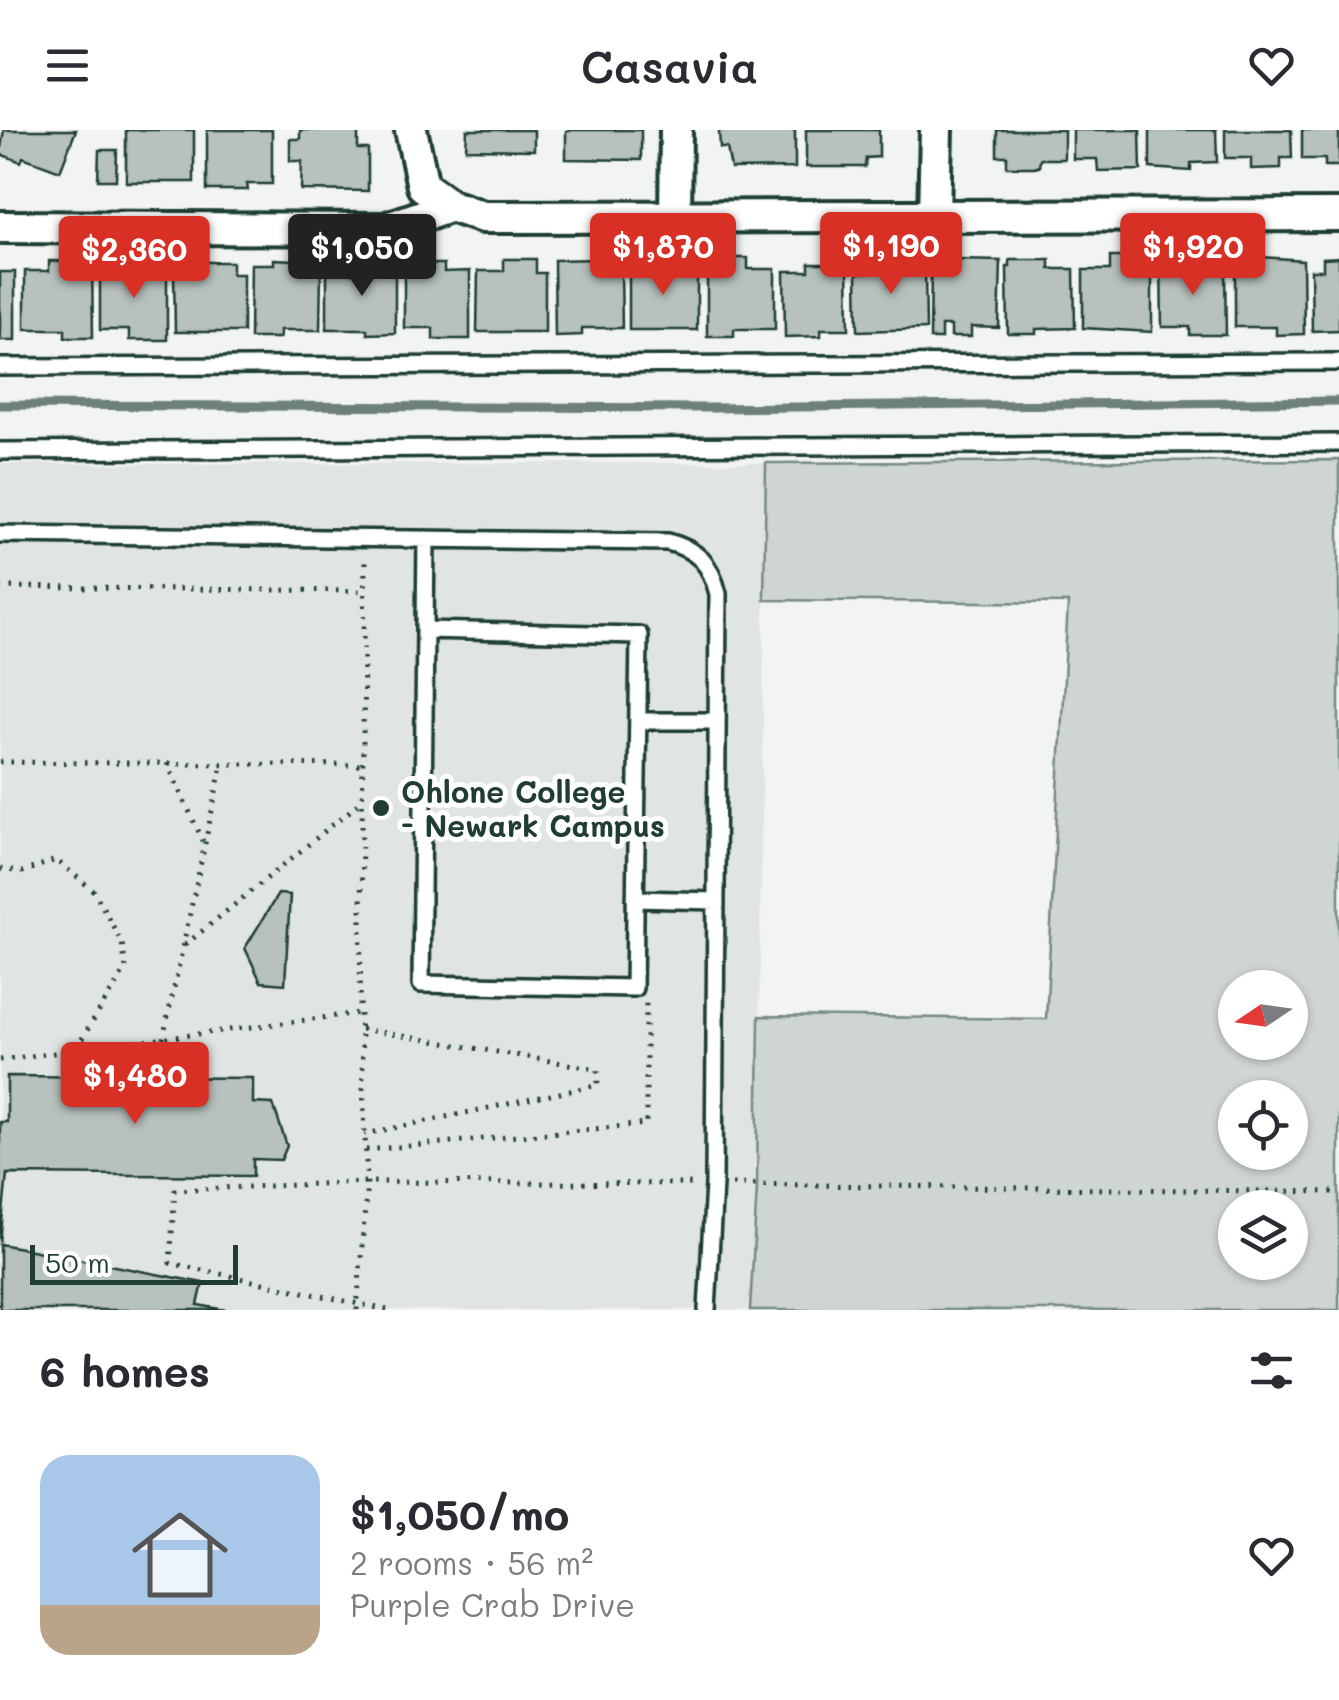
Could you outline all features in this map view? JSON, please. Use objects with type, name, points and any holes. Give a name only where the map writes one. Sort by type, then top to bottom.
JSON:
[{"type":"street","points":[[411,130],[424,186],[451,206],[483,217],[1339,215]]},
{"type":"street","points":[[675,216],[676,130]]},
{"type":"street","points":[[934,216],[936,130]]},
{"type":"street","points":[[0,227],[385,229],[451,206]]},
{"type":"lane","points":[[0,366],[1339,362]]},
{"type":"lane","points":[[0,451],[1339,443]]},
{"type":"lane","points":[[0,534],[668,542],[686,547],[702,558],[713,575],[718,594],[714,1184],[707,1310]]},
{"type":"lane","points":[[425,630],[639,635],[634,988],[421,984],[426,538]]},
{"type":"lane","points":[[638,721],[717,721]]},
{"type":"lane","points":[[635,899],[716,901]]},
{"type":"path","points":[[358,1307],[367,1182],[360,1030],[365,538]]},
{"type":"path","points":[[0,587],[364,591]]},
{"type":"path","points":[[0,762],[363,765]]},
{"type":"path","points":[[167,764],[204,844]]},
{"type":"path","points":[[163,1039],[222,764]]},
{"type":"path","points":[[183,946],[362,801]]},
{"type":"path","points":[[0,870],[22,872],[56,860],[94,891],[122,942],[126,968],[75,1050]]},
{"type":"path","points":[[366,1150],[646,1124],[646,1002],[634,988]]},
{"type":"path","points":[[0,1060],[360,1013]]},
{"type":"path","points":[[360,1030],[598,1069],[598,1085],[365,1134]]},
{"type":"path","points":[[387,1310],[358,1307],[170,1262],[175,1190],[367,1182],[1339,1192]]},
{"type":"shaded area","points":[[1339,460],[1339,1310],[750,1310],[757,1187],[759,1016],[1046,1019],[1068,603],[764,600],[766,463]]},
{"type":"shaded area","name":"Ohlone College - Newark Campus","points":[[766,463],[757,1185],[750,1310],[0,1310],[0,464]]},
{"type":"building","points":[[4,130],[76,130],[60,171],[23,157],[21,162],[0,154]]},
{"type":"building","points":[[126,130],[194,130],[194,182],[126,182]]},
{"type":"building","points":[[207,130],[272,130],[272,184],[247,184],[248,190],[207,190]]},
{"type":"building","points":[[300,130],[358,130],[358,149],[368,149],[368,191],[301,190],[302,161],[290,161],[290,139],[300,139]]},
{"type":"building","points":[[467,130],[534,130],[534,150],[466,149]]},
{"type":"building","points":[[641,130],[641,160],[566,159],[566,131]]},
{"type":"building","points":[[719,130],[795,130],[795,168],[731,169],[727,148],[720,148]]},
{"type":"building","points":[[806,130],[879,130],[879,157],[866,158],[865,167],[806,167]]},
{"type":"building","points":[[997,130],[1064,130],[1064,159],[1040,159],[1039,167],[1007,167],[1007,156],[997,156]]},
{"type":"building","points":[[1073,130],[1140,130],[1141,170],[1098,171],[1097,159],[1073,159]]},
{"type":"building","points":[[1150,130],[1216,130],[1217,162],[1191,163],[1191,171],[1150,168]]},
{"type":"building","points":[[1225,130],[1291,130],[1292,158],[1281,158],[1281,168],[1251,169],[1251,158],[1225,158]]},
{"type":"building","points":[[1302,130],[1339,130],[1339,166],[1325,166],[1325,159],[1302,159]]},
{"type":"building","points":[[99,150],[117,150],[116,180],[98,180]]},
{"type":"building","points":[[1110,257],[1141,257],[1142,272],[1152,272],[1152,332],[1083,328],[1083,270],[1110,270]]},
{"type":"building","points":[[1261,257],[1303,260],[1304,334],[1276,335],[1276,327],[1235,327],[1235,268],[1261,268]]},
{"type":"building","points":[[1339,257],[1339,330],[1312,331],[1311,270],[1323,270],[1323,258]]},
{"type":"building","points":[[728,258],[748,258],[748,269],[775,269],[775,329],[734,329],[734,336],[707,336],[707,262],[728,262]]},
{"type":"building","points":[[869,258],[899,258],[900,269],[925,269],[926,329],[858,331],[857,273],[869,272]]},
{"type":"building","points":[[274,259],[294,260],[294,270],[321,270],[320,330],[280,330],[280,338],[250,338],[251,264],[274,264]]},
{"type":"building","points":[[504,259],[536,259],[536,273],[545,273],[545,332],[477,332],[478,271],[504,271]]},
{"type":"building","points":[[597,259],[597,269],[621,269],[622,328],[582,328],[582,335],[555,336],[554,260]]},
{"type":"building","points":[[354,260],[383,260],[383,273],[395,273],[395,333],[327,329],[327,273],[354,273]]},
{"type":"building","points":[[655,260],[685,260],[686,273],[697,274],[697,330],[629,330],[629,270],[655,270]]},
{"type":"building","points":[[957,260],[1001,261],[999,328],[971,327],[971,337],[951,337],[951,326],[941,326],[941,339],[930,339],[931,267],[957,268]]},
{"type":"building","points":[[1010,260],[1050,260],[1050,269],[1074,269],[1075,328],[1008,334]]},
{"type":"building","points":[[49,261],[92,261],[93,337],[65,337],[65,329],[25,329],[25,271],[49,271]]},
{"type":"building","points":[[1161,261],[1202,261],[1202,270],[1225,270],[1226,335],[1190,335],[1190,327],[1162,327]]},
{"type":"building","points":[[202,262],[232,262],[232,274],[243,274],[243,332],[175,332],[174,271],[202,271]]},
{"type":"building","points":[[100,263],[141,263],[141,272],[167,272],[167,340],[129,340],[129,330],[100,330]]},
{"type":"building","points":[[809,263],[848,263],[849,329],[821,329],[821,336],[785,337],[784,271],[809,271]]},
{"type":"building","points":[[404,264],[444,264],[444,272],[470,271],[470,339],[433,339],[433,328],[404,328]]},
{"type":"building","points":[[0,272],[15,272],[15,340],[0,340]]},
{"type":"building","points":[[278,894],[290,895],[285,984],[261,982],[245,948]]},
{"type":"building","points":[[7,1076],[253,1078],[253,1103],[273,1104],[287,1146],[281,1160],[253,1159],[253,1176],[7,1174],[0,1242],[0,1122],[7,1122]]},
{"type":"building","points":[[0,1244],[203,1283],[198,1305],[226,1310],[0,1310]]},
{"type":"waterway","points":[[0,405],[712,408],[1339,401]]},
{"type":"place","name":"Ohlone College - Newark Campus","points":[[381,808]]}]
